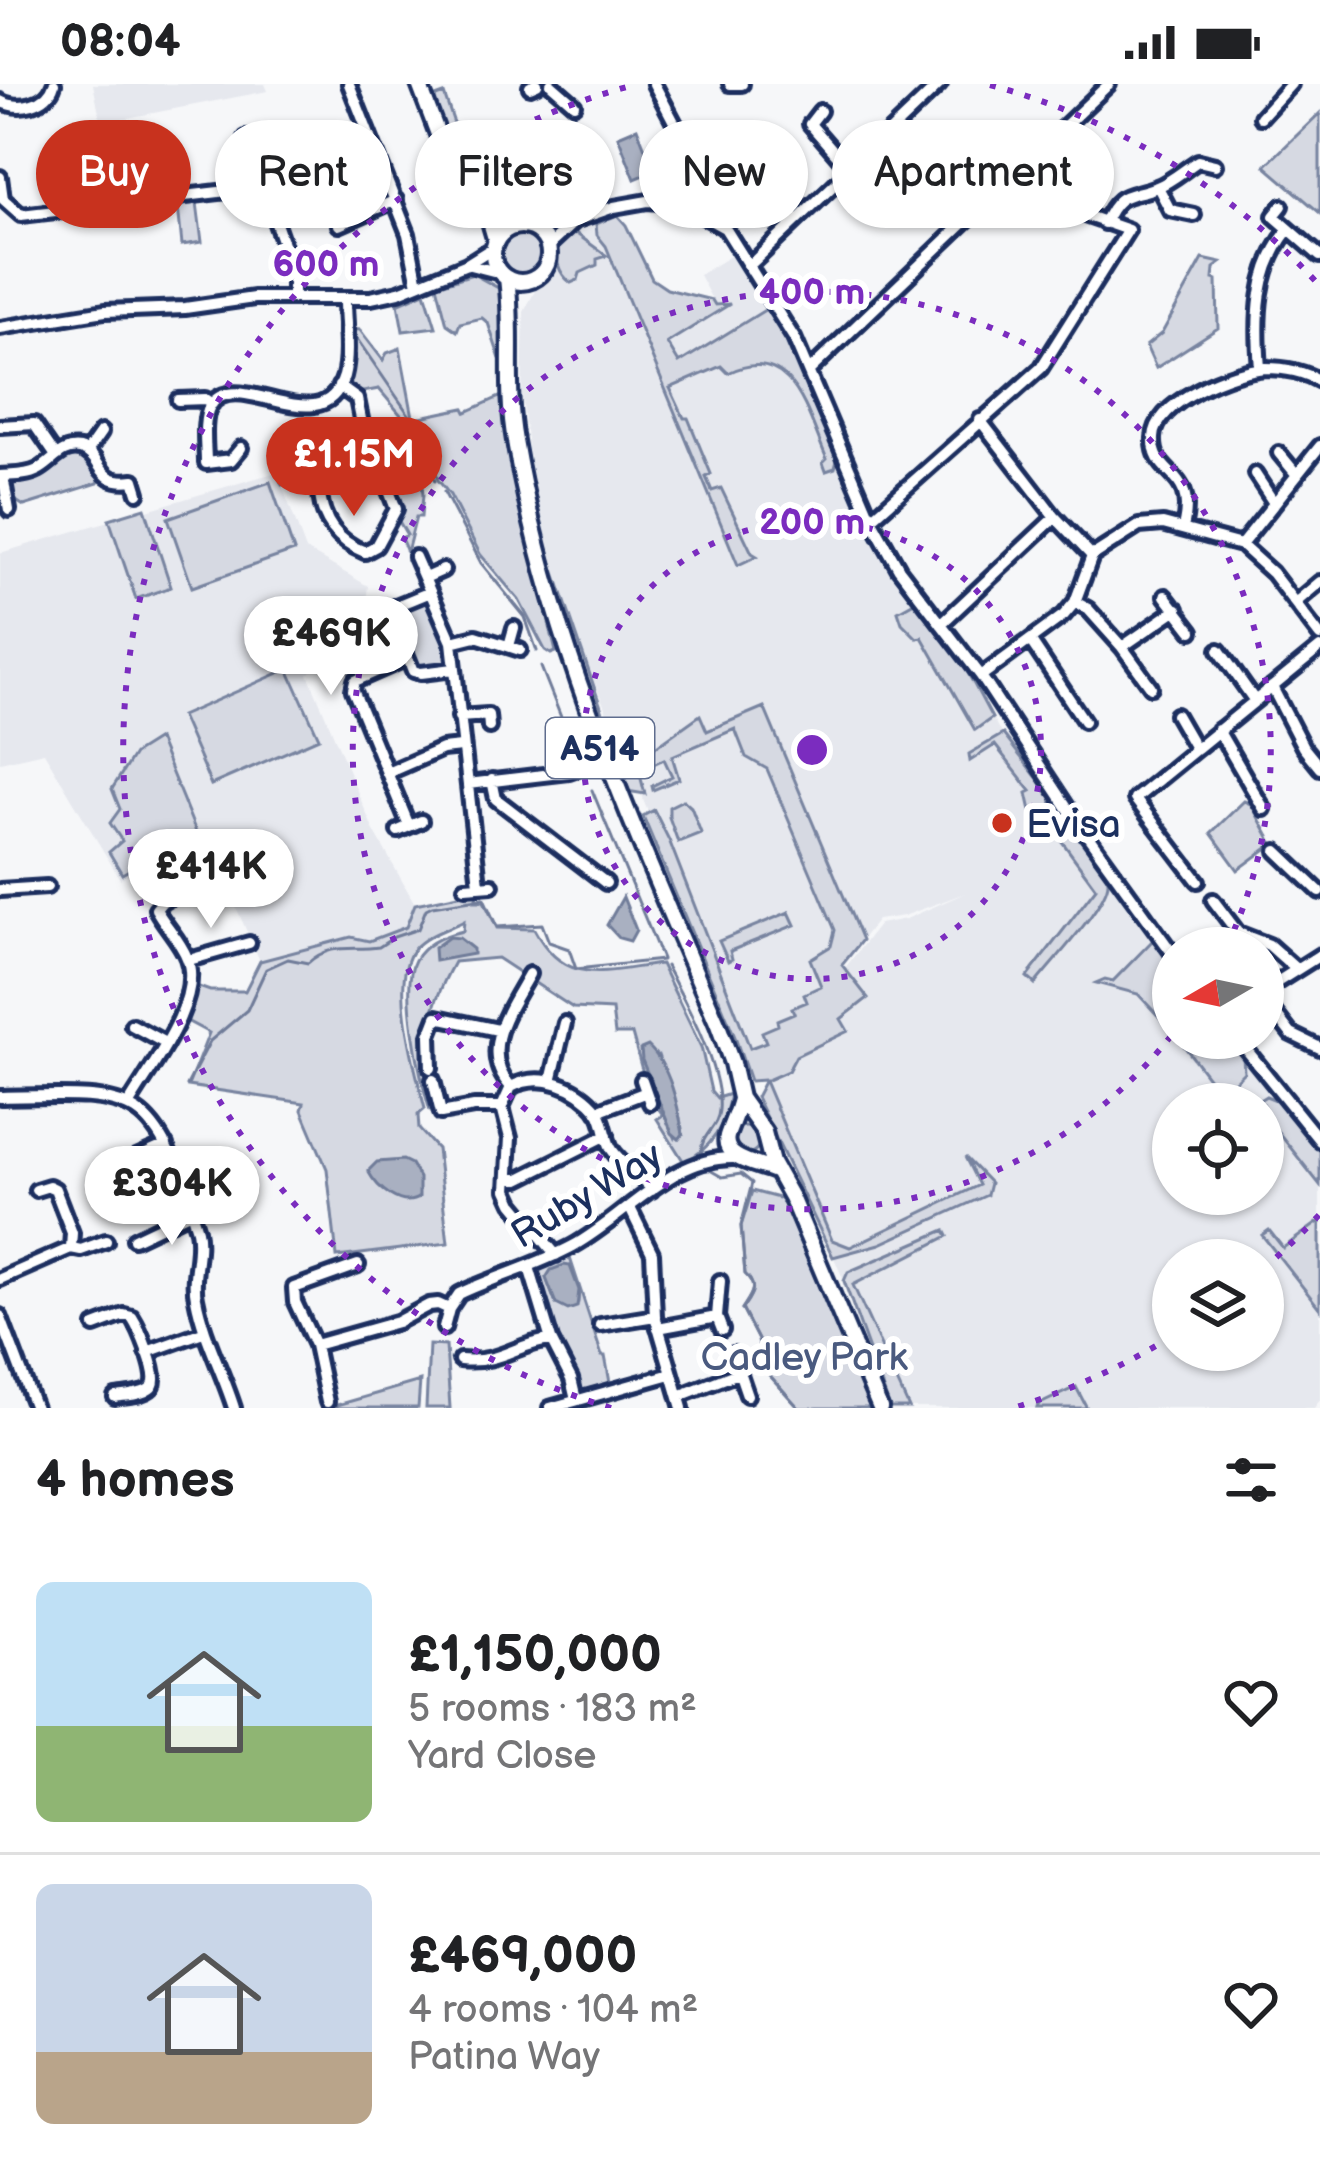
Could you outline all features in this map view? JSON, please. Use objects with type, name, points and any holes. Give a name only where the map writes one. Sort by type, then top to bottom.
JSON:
[{"type":"main road","points":[[419,84],[433,120]]},
{"type":"main road","points":[[491,228],[494,261],[504,275],[531,280]]},
{"type":"main road","points":[[495,244],[507,230],[516,228]]},
{"type":"main road","points":[[511,305],[547,267],[548,246],[543,235],[530,228]]},
{"type":"main road","name":"A514","points":[[504,275],[511,305],[510,404],[522,477],[566,652],[604,760],[733,1063],[740,1098],[764,1132],[880,1408]]},
{"type":"main road","points":[[740,1098],[728,1147],[743,1159],[777,1172]]},
{"type":"main road","points":[[729,1132],[741,1122],[754,1123]]},
{"type":"main road","points":[[743,1159],[762,1153],[766,1143]]},
{"type":"street","points":[[0,101],[9,106],[41,102],[50,95],[53,84]]},
{"type":"street","points":[[349,84],[363,120]]},
{"type":"street","points":[[550,84],[574,104]]},
{"type":"street","points":[[653,84],[675,120]]},
{"type":"street","points":[[730,84],[742,84]]},
{"type":"street","points":[[902,120],[940,84]]},
{"type":"street","points":[[1072,120],[1109,84]]},
{"type":"street","points":[[1262,117],[1291,84]]},
{"type":"street","points":[[820,111],[810,124],[832,149]]},
{"type":"street","points":[[1114,202],[1131,192],[1158,187],[1198,161],[1215,165]]},
{"type":"street","points":[[0,178],[3,199],[21,215],[36,213]]},
{"type":"street","points":[[750,265],[832,187]]},
{"type":"street","points":[[1158,187],[1170,210],[1194,215]]},
{"type":"street","points":[[391,188],[408,234],[418,284]]},
{"type":"street","points":[[391,202],[396,200]]},
{"type":"street","points":[[1282,206],[1274,216],[1320,256]]},
{"type":"street","points":[[871,519],[1041,368],[1128,230],[1114,226]]},
{"type":"street","points":[[276,228],[292,272],[293,297]]},
{"type":"street","points":[[548,246],[565,228]]},
{"type":"street","points":[[725,228],[784,320],[871,519],[899,569],[981,676],[1154,927]]},
{"type":"street","points":[[809,371],[961,228]]},
{"type":"street","points":[[1260,368],[1256,318],[1272,255],[1288,230]]},
{"type":"street","points":[[0,328],[105,311],[391,294],[466,264],[495,244]]},
{"type":"street","points":[[466,264],[504,275]]},
{"type":"street","points":[[241,448],[231,460],[206,463],[207,416],[212,404],[243,394],[302,406],[327,398],[339,386],[346,367],[345,300]]},
{"type":"street","points":[[1183,528],[1189,505],[1185,485],[1165,467],[1153,447],[1154,427],[1177,403],[1202,388],[1260,368],[1284,368],[1320,381]]},
{"type":"street","points":[[339,386],[357,399],[366,416],[368,454],[384,478],[395,509],[376,546],[365,552],[336,535],[320,491],[348,478],[358,458],[368,454]]},
{"type":"street","points":[[178,400],[205,399],[212,404]]},
{"type":"street","points":[[302,406],[303,423]]},
{"type":"street","points":[[980,420],[1055,517],[1092,556]]},
{"type":"street","points":[[0,426],[34,424],[56,456]]},
{"type":"street","points":[[87,452],[101,432]]},
{"type":"street","points":[[1241,545],[1320,446]]},
{"type":"street","points":[[9,510],[1,476],[30,474],[77,448],[87,452],[107,478],[134,480],[138,493]]},
{"type":"street","points":[[1280,453],[1297,475]]},
{"type":"street","points":[[1256,474],[1274,503]]},
{"type":"street","points":[[941,624],[1055,517]]},
{"type":"street","points":[[981,676],[1075,602],[1092,556],[1139,526],[1163,524],[1241,545],[1272,573],[1320,636]]},
{"type":"street","points":[[415,557],[452,641],[461,747],[486,884],[464,887]]},
{"type":"street","points":[[425,578],[443,570]]},
{"type":"street","points":[[1295,603],[1320,582]]},
{"type":"street","points":[[430,592],[396,606],[392,613],[413,670],[422,674],[454,669]]},
{"type":"street","points":[[1165,596],[1192,631]]},
{"type":"street","points":[[1075,602],[1088,609],[1151,687]]},
{"type":"street","points":[[1121,647],[1177,609]]},
{"type":"street","points":[[452,641],[476,636],[514,648],[514,628]]},
{"type":"street","points":[[1030,640],[1084,721]]},
{"type":"street","points":[[1198,881],[1136,799],[1320,648]]},
{"type":"street","points":[[1219,650],[1255,700]]},
{"type":"street","points":[[407,658],[353,684],[409,826]]},
{"type":"street","points":[[1272,687],[1303,747],[1320,768]]},
{"type":"street","points":[[459,717],[488,715]]},
{"type":"street","points":[[1176,715],[1196,748]]},
{"type":"street","points":[[1218,730],[1264,809]]},
{"type":"street","points":[[387,773],[442,749],[461,747]]},
{"type":"street","points":[[468,784],[569,772],[604,760]]},
{"type":"street","points":[[492,780],[496,799],[601,874]]},
{"type":"street","points":[[1277,851],[1320,892]]},
{"type":"street","points":[[129,1104],[192,986],[189,960],[150,909],[212,874]]},
{"type":"street","points":[[0,890],[47,887]]},
{"type":"street","points":[[1213,901],[1238,934],[1268,945],[1297,969]]},
{"type":"street","points":[[189,960],[249,943]]},
{"type":"street","points":[[1284,979],[1320,955]]},
{"type":"street","points":[[511,1087],[499,1071],[498,1030],[530,983]]},
{"type":"street","points":[[498,1030],[437,1017],[430,1035],[432,1074],[438,1114],[502,1107]]},
{"type":"street","points":[[551,1081],[565,1023]]},
{"type":"street","points":[[1284,1024],[1291,1034],[1320,1048]]},
{"type":"street","points":[[131,1025],[165,1043]]},
{"type":"street","points":[[1254,1059],[1320,1141]]},
{"type":"street","points":[[556,1255],[513,1203],[508,1179],[510,1138],[502,1107],[511,1087],[520,1082],[551,1081],[572,1089],[597,1111],[614,1153],[652,1190]]},
{"type":"street","points":[[597,1111],[645,1092]]},
{"type":"street","points":[[0,1097],[95,1095],[143,1113],[166,1144],[191,1212],[201,1247],[194,1294],[203,1331],[211,1341],[234,1408]]},
{"type":"street","name":"Ruby Way","points":[[314,1346],[397,1322],[429,1305],[449,1309],[460,1294],[556,1255],[652,1190],[711,1158],[729,1132]]},
{"type":"street","points":[[508,1179],[519,1179],[607,1136]]},
{"type":"street","points":[[119,1166],[166,1144]]},
{"type":"street","name":"Ruby Way","points":[[711,1158],[743,1159]]},
{"type":"street","points":[[36,1190],[56,1189],[72,1234],[71,1248]]},
{"type":"street","points":[[630,1208],[652,1253],[656,1322],[681,1402],[738,1373]]},
{"type":"street","points":[[134,1239],[191,1212]]},
{"type":"street","points":[[0,1279],[71,1248],[81,1250],[106,1241]]},
{"type":"street","points":[[327,1402],[294,1288],[358,1265]]},
{"type":"street","points":[[530,1267],[551,1340],[576,1400]]},
{"type":"street","points":[[720,1281],[717,1317],[722,1330]]},
{"type":"street","points":[[444,1328],[449,1309]]},
{"type":"street","points":[[95,1326],[124,1315],[132,1318],[147,1352],[153,1384],[147,1391],[116,1397]]},
{"type":"street","points":[[0,1316],[34,1408]]},
{"type":"street","points":[[600,1324],[717,1317]]},
{"type":"street","points":[[147,1352],[203,1331]]},
{"type":"street","points":[[460,1360],[488,1363],[551,1340]]},
{"type":"street","points":[[733,1354],[747,1395]]},
{"type":"street","points":[[550,1408],[671,1374]]},
{"type":"shaded area","points":[[93,84],[265,84],[268,91],[117,120],[100,120]]},
{"type":"shaded area","points":[[597,228],[663,377],[667,343],[727,304],[715,305],[699,275],[735,253],[797,361],[878,549],[958,657],[1002,735],[1152,938],[1152,1059],[1245,1059],[1264,1083],[1152,1083],[1152,1215],[1284,1215],[1284,1109],[1320,1154],[1320,1400],[1314,1408],[890,1408],[844,1281],[762,1090],[787,1043],[879,924],[906,919],[965,893],[904,916],[877,920],[786,1034],[759,1080],[567,616],[546,543],[528,449],[522,395],[524,312],[562,239]]},
{"type":"shaded area","points":[[277,472],[306,550],[368,586],[362,631],[308,674],[373,829],[415,904],[406,927],[369,941],[351,937],[260,961],[202,831],[120,879],[44,752],[0,762],[0,553]]},
{"type":"green space","points":[[444,94],[453,120],[441,120],[433,98]]},
{"type":"green space","points":[[1320,113],[1320,213],[1265,166]]},
{"type":"green space","points":[[197,203],[202,242],[182,245],[180,228],[191,228],[191,204]]},
{"type":"green space","points":[[615,216],[626,225],[652,279],[715,305],[730,304],[667,343],[679,363],[768,308],[797,361],[838,457],[835,468],[826,471],[823,463],[827,459],[804,404],[783,375],[768,367],[750,366],[728,373],[721,366],[670,388],[711,474],[706,477],[712,491],[721,488],[757,556],[738,565],[606,246],[597,235],[596,228],[615,228]]},
{"type":"green space","points":[[574,232],[607,256],[597,259],[597,265],[571,283],[560,270],[557,254],[559,242]]},
{"type":"green space","points":[[521,233],[536,239],[542,254],[536,269],[521,275],[506,269],[500,254],[506,239]]},
{"type":"green space","points":[[1203,259],[1221,263],[1214,268],[1213,279],[1217,280],[1218,328],[1156,368],[1146,346],[1162,333]]},
{"type":"green space","points":[[473,274],[500,289],[500,359],[482,318],[460,323],[457,331],[447,324],[437,285]]},
{"type":"green space","points":[[425,292],[436,327],[403,331],[398,304]]},
{"type":"green space","points":[[350,329],[360,330],[383,360],[400,348],[416,433],[379,389],[358,393],[349,384]]},
{"type":"green space","points":[[502,396],[521,506],[556,652],[551,654],[519,600],[480,554],[438,480],[421,417],[464,408],[466,412]]},
{"type":"green space","points":[[359,437],[359,448],[345,463],[343,457],[282,485],[278,475]]},
{"type":"green space","points":[[370,437],[390,459],[418,438],[421,517],[416,517],[407,552],[396,496]]},
{"type":"green space","points":[[69,453],[88,462],[98,483],[24,506],[10,497],[9,483],[14,478],[39,476]]},
{"type":"green space","points":[[270,482],[294,551],[192,587],[168,518]]},
{"type":"green space","points":[[145,508],[171,587],[136,599],[109,519]]},
{"type":"green space","points":[[545,543],[605,719],[611,718],[618,736],[630,736],[637,747],[651,750],[700,715],[707,731],[764,707],[862,940],[842,965],[868,998],[841,1019],[848,1031],[796,1056],[788,1071],[765,1081],[832,1240],[850,1247],[979,1185],[965,1157],[990,1183],[987,1195],[880,1244],[833,1257],[756,1097],[765,1080],[750,1081],[643,816],[654,810],[669,840],[750,1048],[766,1042],[762,1032],[794,1013],[792,1008],[807,1002],[804,994],[821,986],[810,959],[831,946],[835,930],[767,769],[746,757],[735,729],[672,756],[679,779],[653,790],[652,786],[672,776],[664,759],[639,771],[645,794],[627,791],[622,785],[574,649]]},
{"type":"green space","points":[[427,598],[446,644],[448,665],[420,668],[395,614]]},
{"type":"green space","points":[[916,601],[961,660],[992,718],[975,730],[922,637],[917,638],[902,623],[898,611]]},
{"type":"green space","points":[[288,669],[319,738],[211,785],[181,716]]},
{"type":"green space","points":[[1003,734],[1052,797],[1051,813],[1038,824],[1034,824],[1027,793],[1031,791],[995,745],[970,761],[969,754]]},
{"type":"green space","points":[[158,739],[196,832],[122,874],[109,852],[122,841],[110,823],[120,809],[112,789],[134,754]]},
{"type":"green space","points":[[683,800],[691,807],[701,833],[678,842],[669,807]]},
{"type":"green space","points":[[1244,801],[1251,804],[1273,844],[1238,870],[1211,833]]},
{"type":"green space","points":[[1068,826],[1097,860],[1108,881],[1106,891],[1035,984],[1027,977],[1096,888],[1058,836],[1052,835],[1058,827]]},
{"type":"green space","points":[[478,891],[475,901],[484,901],[497,928],[534,929],[546,948],[574,968],[605,971],[661,964],[701,1047],[711,1091],[717,1098],[730,1094],[725,1116],[710,1143],[684,1162],[657,1119],[663,1115],[649,1095],[632,1034],[615,1034],[612,1010],[573,1008],[497,958],[454,962],[436,1001],[428,1034],[430,1111],[414,1034],[411,973],[424,949],[463,931],[464,921],[414,949],[404,982],[407,1027],[425,1109],[418,1115],[419,1129],[437,1149],[448,1243],[337,1257],[327,1169],[302,1110],[304,1103],[188,1086],[209,1033],[183,1019],[196,986],[245,991],[260,961],[351,937],[369,941],[406,927],[415,904]],"holes":[[[658,1055],[680,1118],[675,1137],[642,1060]]]},
{"type":"green space","points":[[789,912],[795,925],[730,951],[728,961],[719,941]]},
{"type":"green space","points":[[1152,941],[1152,1009],[1138,994],[1096,983],[1113,981]]},
{"type":"green space","points":[[1194,1059],[1243,1059],[1244,1072],[1233,1083],[1212,1083]]},
{"type":"green space","points":[[1284,1109],[1320,1151],[1320,1185],[1284,1140]]},
{"type":"green space","points":[[746,1126],[756,1130],[760,1140],[756,1150],[746,1154],[736,1150],[732,1140],[736,1130]]},
{"type":"green space","name":"Cadley Park","points":[[752,1191],[782,1199],[870,1408],[799,1408],[763,1368],[758,1340],[742,1309],[753,1287],[745,1274],[741,1226]]},
{"type":"green space","points":[[1320,1221],[1320,1309],[1284,1263],[1284,1247]]},
{"type":"green space","points":[[945,1230],[948,1236],[853,1285],[909,1408],[890,1408],[844,1281],[848,1272]]},
{"type":"green space","points":[[569,1255],[605,1356],[611,1388],[580,1394],[554,1340],[551,1309],[537,1272]],"holes":[[[570,1266],[578,1302],[556,1304],[546,1278]]]},
{"type":"green space","points":[[429,1345],[446,1346],[450,1408],[426,1408]]},
{"type":"green space","points":[[420,1381],[418,1408],[327,1408]]},
{"type":"green space","points":[[1076,1387],[1087,1408],[1037,1408],[1038,1405]]},
{"type":"water","points":[[637,128],[639,177],[635,179],[618,136]]},
{"type":"water","points":[[623,897],[636,930],[630,941],[619,938],[607,925]]},
{"type":"water","points":[[449,937],[459,938],[473,954],[435,961],[434,948]]},
{"type":"water","points":[[648,1046],[672,1087],[683,1134],[679,1139],[672,1133],[642,1060],[641,1049]]},
{"type":"water","points":[[403,1160],[419,1178],[419,1197],[405,1201],[390,1195],[368,1171],[377,1162]]},
{"type":"water","points":[[570,1266],[579,1290],[577,1307],[568,1310],[556,1304],[546,1278]]},
{"type":"waterway","points":[[355,336],[414,422]]},
{"type":"waterway","points":[[426,451],[435,481]]},
{"type":"waterway","points":[[444,492],[481,563],[525,617],[537,651]]},
{"type":"waterway","points":[[541,667],[574,750]]},
{"type":"waterway","points":[[592,790],[662,959]]},
{"type":"waterway","points":[[187,1085],[210,1041],[247,1010],[266,969],[288,959],[308,963],[333,950],[379,947],[418,929],[432,906],[484,898],[497,927],[542,924],[549,942],[569,949],[576,969],[662,960]]},
{"type":"waterway","points":[[666,966],[701,1036],[719,1094],[718,1116],[701,1153]]},
{"type":"waterway","points":[[708,1169],[722,1177],[741,1174],[752,1183],[741,1226],[745,1274],[753,1287],[742,1309],[758,1340],[763,1368],[799,1408]]},
{"type":"place","name":"Evisa","points":[[1002,823]]}]
